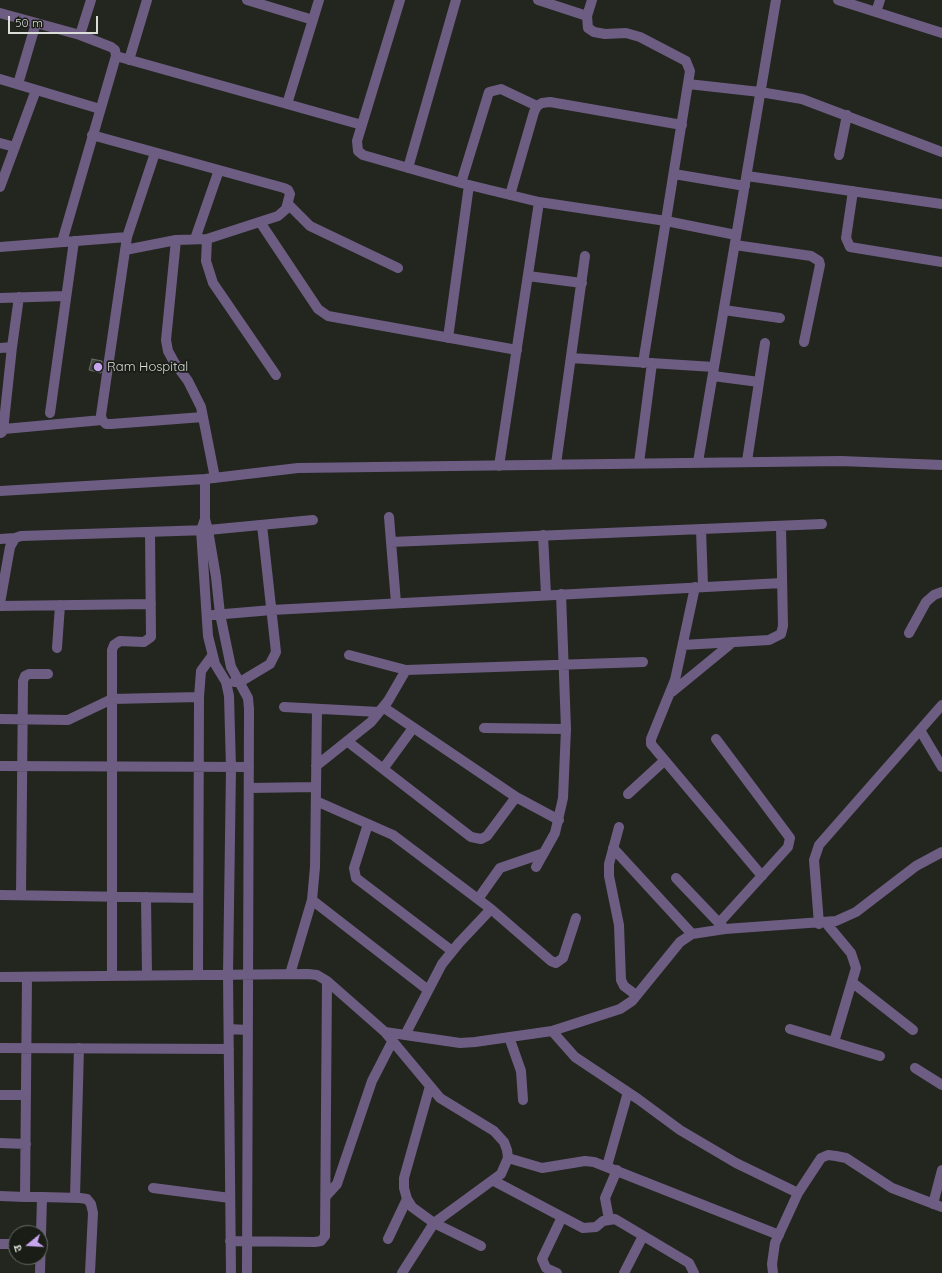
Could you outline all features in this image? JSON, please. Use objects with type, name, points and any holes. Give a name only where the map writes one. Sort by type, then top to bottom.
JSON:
[{"type":"street","points":[[80,35],[91,0]]},
{"type":"street","points":[[130,60],[147,0]]},
{"type":"street","points":[[247,0],[313,20]]},
{"type":"street","points":[[287,104],[319,0]]},
{"type":"street","points":[[400,0],[357,141],[358,151],[363,155],[408,168],[539,202],[666,221],[736,240],[811,256],[819,261],[820,265],[804,342]]},
{"type":"street","points":[[408,168],[456,0]]},
{"type":"street","points":[[538,0],[587,16]]},
{"type":"street","points":[[592,0],[587,16],[588,28],[594,32],[632,34],[686,62],[690,71],[666,221],[647,363],[639,463]]},
{"type":"street","points":[[698,462],[776,0]]},
{"type":"street","points":[[838,0],[942,33]]},
{"type":"street","points":[[876,12],[880,0]]},
{"type":"street","points":[[0,13],[80,35],[115,50],[116,56],[62,242]]},
{"type":"street","points":[[18,84],[36,23]]},
{"type":"street","points":[[116,56],[362,125]]},
{"type":"street","points":[[0,79],[100,109]]},
{"type":"street","points":[[688,84],[760,92],[802,99],[942,152]]},
{"type":"street","points":[[448,338],[465,184],[490,92],[501,89],[537,106],[550,102],[682,125]]},
{"type":"street","points":[[0,187],[36,90]]},
{"type":"street","points":[[510,195],[537,106]]},
{"type":"street","points":[[839,155],[847,116]]},
{"type":"street","points":[[92,135],[284,188],[288,190],[290,194],[288,204],[283,213],[260,222],[207,238],[176,240],[126,250]]},
{"type":"street","points":[[0,143],[15,147]]},
{"type":"street","points":[[155,153],[127,237],[101,415],[102,420],[106,424],[203,417]]},
{"type":"street","points":[[195,239],[219,170]]},
{"type":"street","points":[[674,174],[745,186]]},
{"type":"street","points":[[746,176],[942,204]]},
{"type":"street","points":[[853,191],[846,238],[850,247],[942,262]]},
{"type":"street","points":[[499,466],[539,202]]},
{"type":"street","points":[[288,204],[310,226],[398,268]]},
{"type":"street","points":[[260,222],[318,309],[328,316],[517,350]]},
{"type":"street","points":[[0,247],[127,237]]},
{"type":"street","points":[[207,238],[206,261],[214,283],[276,375]]},
{"type":"street","points":[[176,240],[166,340],[168,351],[196,395],[203,417],[210,478],[205,499],[206,615],[212,656],[218,671],[226,682],[229,696],[231,768],[228,974],[231,1273]]},
{"type":"street","points":[[50,413],[74,241]]},
{"type":"street","points":[[556,464],[585,256]]},
{"type":"street","points":[[528,276],[582,283]]},
{"type":"street","points":[[0,298],[66,296]]},
{"type":"street","points":[[19,297],[2,432],[102,420]]},
{"type":"street","points":[[724,310],[780,318]]},
{"type":"street","points":[[747,461],[765,343]]},
{"type":"street","points":[[0,348],[12,347]]},
{"type":"street","points":[[571,358],[647,363],[713,372],[759,382]]},
{"type":"street","points":[[0,491],[210,478],[298,468],[747,461],[841,461],[942,465]]},
{"type":"street","points":[[389,517],[396,603]]},
{"type":"street","points":[[0,539],[21,536],[205,530],[313,520]]},
{"type":"street","points":[[391,542],[822,524]]},
{"type":"street","points":[[226,682],[240,682],[270,664],[275,657],[276,652],[272,610],[262,525]]},
{"type":"street","points":[[683,645],[770,640],[781,634],[783,626],[781,526]]},
{"type":"street","points":[[701,529],[699,586],[672,692],[651,739],[651,744],[762,876]]},
{"type":"street","points":[[205,530],[231,667],[248,698],[250,709],[247,1273]]},
{"type":"street","points":[[112,976],[112,699],[114,645],[120,641],[144,642],[151,637],[152,604],[150,532]]},
{"type":"street","points":[[543,536],[546,595]]},
{"type":"street","points":[[15,538],[10,547],[0,600],[60,605],[152,604]]},
{"type":"street","points":[[206,615],[272,610],[782,582]]},
{"type":"street","points":[[909,633],[926,602],[934,595],[942,592]]},
{"type":"street","points":[[536,867],[555,833],[563,798],[566,729],[561,594]]},
{"type":"street","points":[[56,648],[60,605]]},
{"type":"street","points":[[672,692],[733,642]]},
{"type":"street","points":[[349,655],[406,670],[643,662]]},
{"type":"street","points":[[198,974],[199,697],[201,671],[212,656]]},
{"type":"street","points":[[316,766],[371,722],[381,710],[406,670]]},
{"type":"street","points":[[21,895],[21,767],[25,676],[34,673],[48,674]]},
{"type":"street","points":[[0,719],[68,720],[112,699],[199,697]]},
{"type":"street","points":[[834,1042],[856,973],[855,961],[851,954],[822,924],[814,860],[815,852],[826,837],[942,705]]},
{"type":"street","points":[[284,708],[381,710],[414,728],[516,797],[559,820]]},
{"type":"street","points":[[290,974],[312,900],[315,867],[317,709]]},
{"type":"street","points":[[383,769],[414,728]]},
{"type":"street","points":[[484,728],[566,729]]},
{"type":"street","points":[[920,730],[942,767]]},
{"type":"street","points":[[716,739],[790,838],[788,847],[762,876],[722,926]]},
{"type":"street","points":[[347,741],[471,837],[476,839],[487,836],[516,797]]},
{"type":"street","points":[[628,794],[664,761]]},
{"type":"street","points":[[0,766],[199,768],[249,767]]},
{"type":"street","points":[[249,788],[316,787]]},
{"type":"street","points":[[316,802],[393,835],[404,842],[491,909],[550,961],[556,963],[563,958],[576,918]]},
{"type":"street","points":[[368,824],[354,868],[356,878],[452,951]]},
{"type":"street","points":[[619,827],[609,864],[609,876],[619,925],[620,975],[624,986],[636,996]]},
{"type":"street","points":[[613,848],[692,934]]},
{"type":"street","points":[[385,1032],[460,1043],[552,1031],[626,1006],[680,942],[692,934],[722,926],[822,924],[841,920],[851,915],[911,869],[942,852]]},
{"type":"street","points":[[478,899],[500,868],[544,853]]},
{"type":"street","points":[[676,878],[722,926]]},
{"type":"street","points":[[0,895],[198,898]]},
{"type":"street","points":[[146,897],[147,975]]},
{"type":"street","points":[[312,900],[428,990]]},
{"type":"street","points":[[405,1035],[442,964],[491,909]]},
{"type":"street","points":[[0,977],[308,974],[317,976],[327,981],[385,1032],[430,1086],[448,1103],[494,1131],[504,1142],[508,1158],[505,1168],[494,1181],[434,1223],[402,1273]]},
{"type":"street","points":[[26,1197],[27,977]]},
{"type":"street","points":[[230,1241],[315,1242],[321,1241],[325,1236],[327,981]]},
{"type":"street","points":[[853,983],[913,1030]]},
{"type":"street","points":[[229,1029],[248,1030]]},
{"type":"street","points":[[790,1030],[880,1056]]},
{"type":"street","points":[[552,1031],[575,1057],[705,1145],[736,1163],[798,1193]]},
{"type":"street","points":[[509,1037],[521,1071],[523,1100]]},
{"type":"street","points":[[326,1196],[337,1184],[372,1081],[392,1042]]},
{"type":"street","points":[[0,1048],[229,1049]]},
{"type":"street","points":[[75,1197],[79,1048]]},
{"type":"street","points":[[915,1068],[942,1085]]},
{"type":"street","points":[[430,1086],[404,1178],[407,1199],[412,1207],[434,1223],[481,1246]]},
{"type":"street","points":[[606,1166],[628,1092]]},
{"type":"street","points":[[0,1095],[26,1095]]},
{"type":"street","points":[[229,1132],[248,1133]]},
{"type":"street","points":[[0,1144],[26,1144]]},
{"type":"street","points":[[773,1273],[773,1254],[779,1235],[798,1193],[822,1158],[828,1155],[846,1158],[884,1184],[938,1205],[942,1170]]},
{"type":"street","points":[[508,1158],[542,1168],[585,1160],[617,1170],[779,1235]]},
{"type":"street","points":[[609,1219],[605,1198],[617,1170]]},
{"type":"street","points":[[494,1181],[583,1228],[590,1228],[609,1219],[615,1219],[689,1263],[694,1273]]},
{"type":"street","points":[[230,1185],[247,1185]]},
{"type":"street","points":[[153,1188],[230,1198]]},
{"type":"street","points":[[0,1196],[75,1197],[86,1199],[91,1204],[93,1213],[90,1273]]},
{"type":"street","points":[[41,1225],[42,1197]]},
{"type":"street","points":[[388,1239],[407,1199]]},
{"type":"street","points":[[557,1273],[546,1268],[542,1259],[562,1217]]},
{"type":"street","points":[[624,1273],[643,1236]]},
{"type":"building","points":[[92,359],[102,361],[101,373],[89,370]]},
{"type":"place","name":"Ram Hospital","points":[[98,367]]}]
